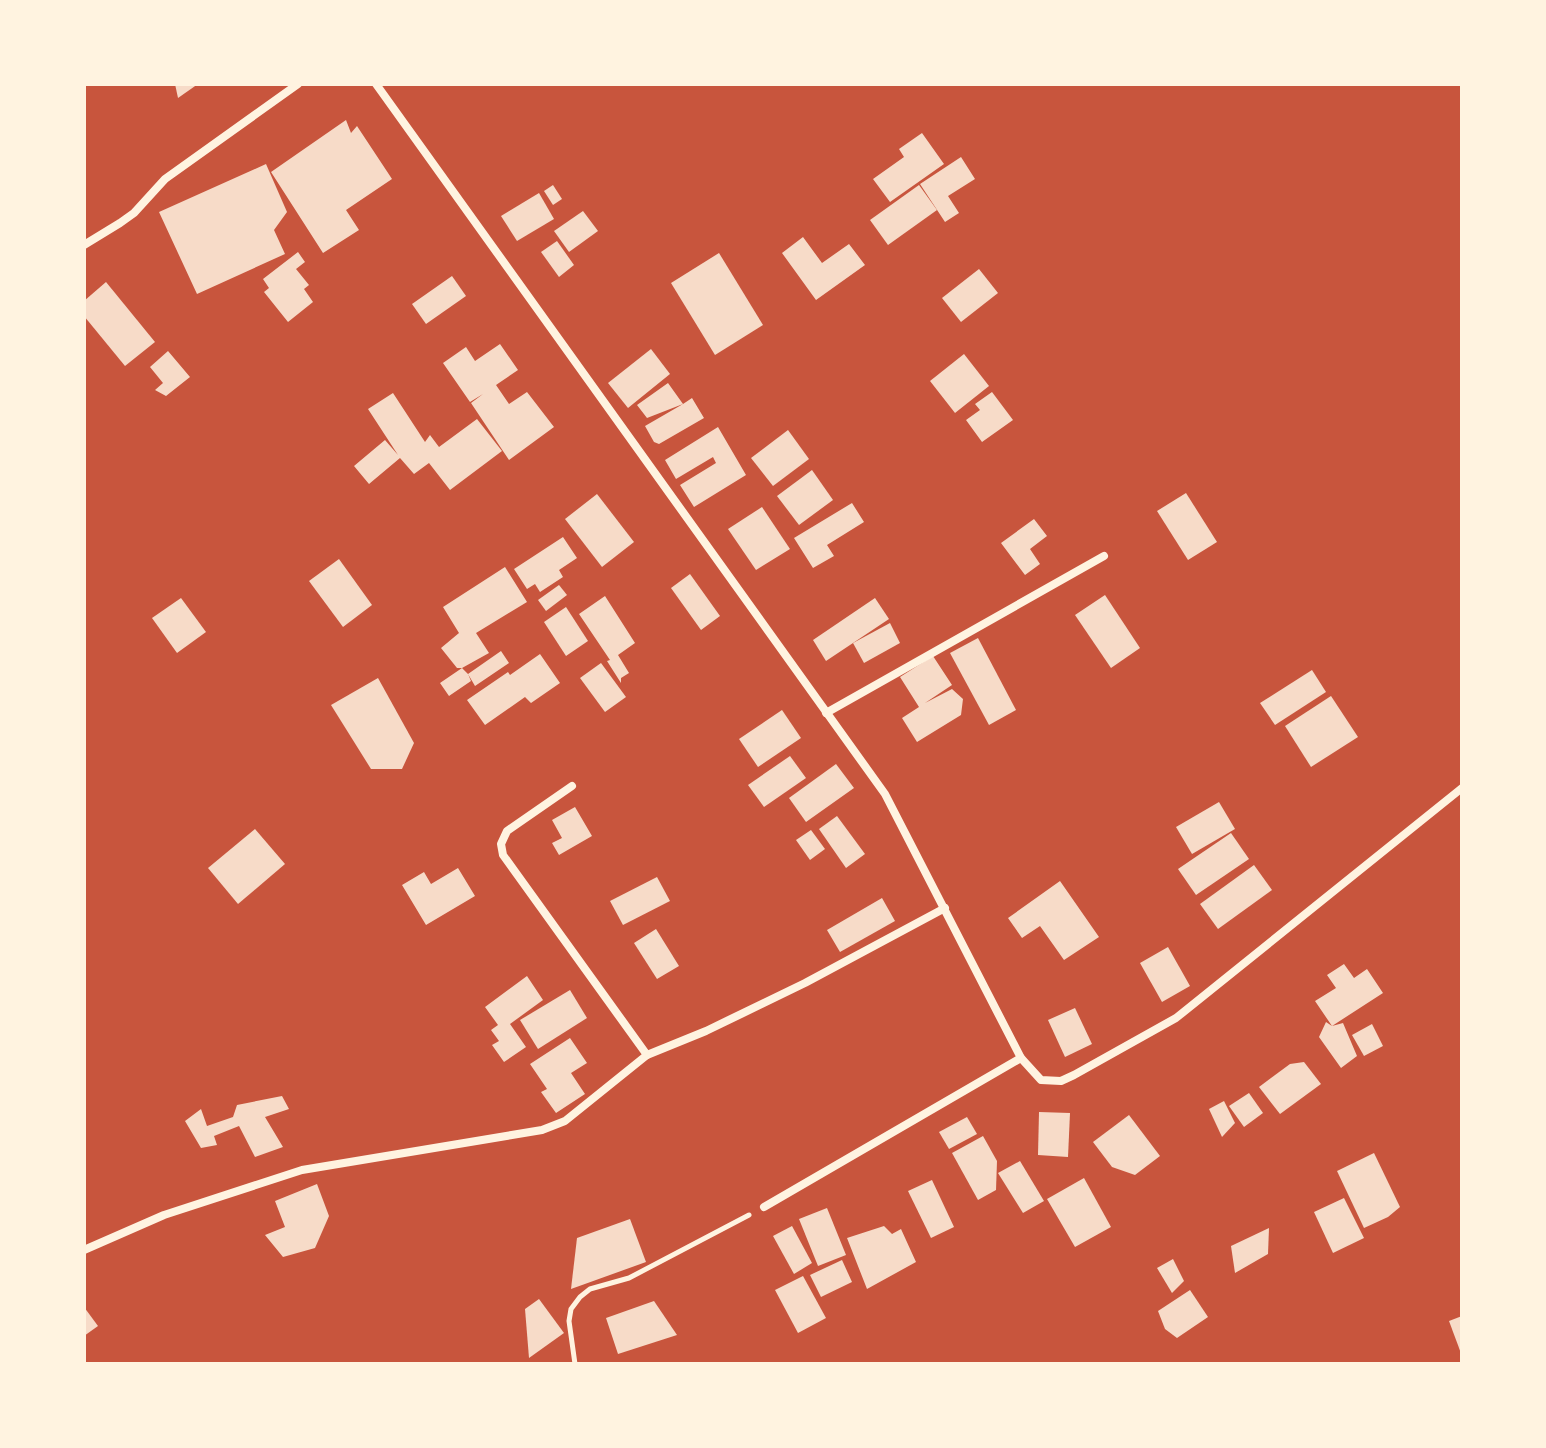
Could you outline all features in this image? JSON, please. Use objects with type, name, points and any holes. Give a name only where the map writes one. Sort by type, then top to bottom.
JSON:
[{"type":"street","points":[[84,245],[134,213],[165,179],[298,84]]},
{"type":"street","points":[[376,84],[885,794],[1021,1058],[1041,1080],[1061,1081],[1176,1018],[1462,788]]},
{"type":"street","points":[[826,713],[1104,556]]},
{"type":"street","points":[[572,786],[507,831],[501,844],[503,855],[647,1055]]},
{"type":"street","points":[[84,1250],[164,1215],[302,1170],[542,1130],[565,1121],[647,1055],[706,1031],[805,983],[945,908]]},
{"type":"street","points":[[764,1207],[1021,1058]]},
{"type":"path","points":[[575,1364],[569,1321],[571,1309],[580,1297],[590,1289],[629,1278],[764,1207]]},
{"type":"building","points":[[175,84],[198,84],[178,98]]},
{"type":"building","points":[[346,120],[351,133],[357,126],[392,179],[346,210],[359,230],[323,253],[271,172]]},
{"type":"building","points":[[922,133],[944,164],[890,202],[873,179],[904,157],[899,149]]},
{"type":"building","points":[[961,157],[975,179],[948,196],[959,213],[945,222],[920,184]]},
{"type":"building","points":[[266,164],[287,212],[274,230],[285,254],[197,294],[159,212]]},
{"type":"building","points":[[553,185],[562,199],[553,205],[544,191]]},
{"type":"building","points":[[919,185],[937,210],[888,245],[870,220]]},
{"type":"building","points":[[539,193],[554,219],[517,241],[501,216]]},
{"type":"building","points":[[583,211],[598,231],[569,252],[554,231]]},
{"type":"building","points":[[803,237],[822,263],[849,244],[865,265],[816,300],[782,253]]},
{"type":"building","points":[[557,241],[574,265],[559,277],[541,252]]},
{"type":"building","points":[[298,252],[305,262],[296,269],[309,285],[304,289],[313,302],[288,322],[264,292],[269,288],[263,279]]},
{"type":"building","points":[[719,253],[763,325],[715,355],[671,283]]},
{"type":"building","points":[[979,269],[998,293],[961,322],[942,298]]},
{"type":"building","points":[[452,276],[466,296],[426,324],[412,304]]},
{"type":"building","points":[[106,282],[155,342],[125,366],[84,316],[84,301]]},
{"type":"building","points":[[500,344],[518,370],[496,385],[509,404],[527,392],[554,427],[509,460],[471,403],[483,394],[470,402],[443,363],[466,347],[475,361]]},
{"type":"building","points":[[651,349],[670,374],[628,408],[608,383]]},
{"type":"building","points":[[168,351],[190,377],[166,396],[155,390],[163,383],[150,367]]},
{"type":"building","points":[[964,354],[989,386],[955,413],[930,381]]},
{"type":"building","points":[[668,383],[683,404],[647,418],[637,405]]},
{"type":"building","points":[[992,392],[1013,420],[982,442],[966,420],[980,410],[975,404]]},
{"type":"building","points":[[393,393],[425,442],[430,435],[439,447],[477,419],[502,451],[450,490],[429,463],[414,474],[400,458],[369,484],[354,466],[385,440],[398,455],[368,409]]},
{"type":"building","points":[[692,398],[704,418],[659,444],[654,442],[645,426]]},
{"type":"building","points":[[718,427],[746,475],[694,507],[680,485],[716,463],[713,457],[676,479],[665,460]]},
{"type":"building","points":[[788,430],[809,459],[773,486],[751,458]]},
{"type":"building","points":[[812,470],[833,500],[799,525],[777,496]]},
{"type":"building","points":[[1186,493],[1217,542],[1188,560],[1157,511]]},
{"type":"building","points":[[597,494],[634,542],[602,567],[565,519]]},
{"type":"building","points":[[852,503],[864,522],[827,545],[834,556],[813,568],[794,538]]},
{"type":"building","points":[[762,507],[790,549],[756,570],[728,529]]},
{"type":"building","points":[[1034,519],[1047,536],[1030,549],[1040,564],[1025,575],[1001,543]]},
{"type":"building","points":[[563,537],[577,558],[559,570],[563,577],[540,592],[535,584],[527,589],[514,569]]},
{"type":"building","points":[[339,559],[372,605],[343,627],[309,581]]},
{"type":"building","points":[[505,567],[527,602],[476,633],[489,653],[457,668],[441,648],[459,633],[443,607]]},
{"type":"building","points":[[690,574],[720,616],[701,630],[671,588]]},
{"type":"building","points":[[559,585],[567,595],[546,611],[538,600]]},
{"type":"building","points":[[1105,595],[1140,648],[1111,668],[1075,615]]},
{"type":"building","points":[[605,596],[635,643],[618,655],[629,673],[621,678],[621,683],[607,661],[610,660],[579,614]]},
{"type":"building","points":[[181,598],[206,632],[177,653],[152,618]]},
{"type":"building","points":[[875,598],[889,619],[826,661],[813,640]]},
{"type":"building","points":[[566,607],[588,641],[566,656],[544,622]]},
{"type":"building","points":[[890,623],[900,643],[864,663],[853,643]]},
{"type":"building","points":[[978,638],[1016,710],[989,725],[950,653]]},
{"type":"building","points":[[501,651],[509,663],[475,686],[468,674]]},
{"type":"building","points":[[540,654],[560,683],[531,703],[525,697],[485,725],[467,700]]},
{"type":"building","points":[[933,656],[952,685],[925,703],[952,689],[963,699],[961,715],[917,742],[902,718],[919,707],[900,677]]},
{"type":"building","points":[[601,663],[626,697],[605,712],[580,678]]},
{"type":"building","points":[[462,668],[471,681],[449,696],[440,683]]},
{"type":"building","points":[[1312,670],[1326,692],[1275,725],[1260,703]]},
{"type":"building","points":[[378,678],[414,743],[402,769],[371,769],[331,705]]},
{"type":"building","points":[[1331,696],[1358,737],[1311,767],[1285,726]]},
{"type":"building","points":[[782,710],[801,738],[758,767],[739,739]]},
{"type":"building","points":[[790,756],[806,778],[764,807],[748,785]]},
{"type":"building","points":[[836,764],[854,788],[806,822],[789,798]]},
{"type":"building","points":[[1219,802],[1235,829],[1192,854],[1176,827]]},
{"type":"building","points":[[575,807],[592,836],[559,855],[552,843],[562,838],[552,820]]},
{"type":"building","points":[[837,816],[865,854],[846,868],[819,829]]},
{"type":"building","points":[[255,829],[285,864],[238,904],[208,868]]},
{"type":"building","points":[[811,830],[825,849],[810,860],[796,840]]},
{"type":"building","points":[[1231,833],[1249,859],[1196,895],[1178,869]]},
{"type":"building","points":[[1254,865],[1272,890],[1218,929],[1200,904]]},
{"type":"building","points":[[458,868],[475,896],[426,925],[402,885],[424,872],[431,884]]},
{"type":"building","points":[[657,877],[670,901],[623,925],[610,901]]},
{"type":"building","points":[[1060,881],[1099,937],[1064,960],[1040,926],[1022,938],[1008,918]]},
{"type":"building","points":[[882,898],[895,921],[840,952],[827,930]]},
{"type":"building","points":[[656,929],[679,966],[657,979],[634,943]]},
{"type":"building","points":[[1168,947],[1190,986],[1162,1002],[1140,963]]},
{"type":"building","points":[[1344,964],[1354,978],[1367,969],[1383,993],[1332,1026],[1315,1001],[1336,988],[1327,975]]},
{"type":"building","points":[[527,976],[543,1000],[510,1024],[526,1047],[504,1062],[492,1045],[499,1041],[491,1030],[498,1025],[485,1007]]},
{"type":"building","points":[[570,990],[587,1018],[538,1049],[520,1020]]},
{"type":"building","points":[[1075,1008],[1092,1044],[1065,1057],[1048,1020]]},
{"type":"building","points":[[1326,1022],[1332,1026],[1343,1023],[1357,1056],[1341,1068],[1319,1037]]},
{"type":"building","points":[[1372,1024],[1383,1046],[1364,1056],[1352,1035]]},
{"type":"building","points":[[570,1038],[587,1063],[571,1073],[585,1094],[556,1113],[541,1092],[547,1089],[530,1064]]},
{"type":"building","points":[[1304,1062],[1321,1084],[1280,1114],[1259,1087],[1290,1064]]},
{"type":"building","points":[[1249,1093],[1263,1113],[1244,1127],[1229,1106]]},
{"type":"building","points":[[282,1096],[289,1109],[265,1117],[283,1147],[255,1157],[239,1126],[214,1136],[217,1145],[201,1148],[185,1121],[201,1109],[207,1126],[233,1117],[237,1105]]},
{"type":"building","points":[[1224,1101],[1235,1123],[1222,1137],[1209,1109]]},
{"type":"building","points":[[1039,1112],[1070,1113],[1068,1157],[1038,1155]]},
{"type":"building","points":[[1129,1115],[1160,1156],[1135,1175],[1112,1167],[1093,1142]]},
{"type":"building","points":[[967,1117],[977,1134],[949,1149],[939,1132]]},
{"type":"building","points":[[983,1136],[997,1161],[996,1190],[978,1200],[952,1153]]},
{"type":"building","points":[[1374,1153],[1400,1207],[1388,1217],[1364,1228],[1337,1171]]},
{"type":"building","points":[[1020,1161],[1044,1201],[1023,1213],[998,1173]]},
{"type":"building","points":[[1084,1178],[1111,1227],[1075,1247],[1047,1199]]},
{"type":"building","points":[[932,1180],[954,1227],[931,1238],[908,1191]]},
{"type":"building","points":[[317,1184],[329,1216],[315,1248],[283,1257],[265,1235],[285,1227],[275,1201]]},
{"type":"building","points":[[1344,1198],[1364,1238],[1333,1253],[1314,1212]]},
{"type":"building","points":[[827,1208],[846,1255],[818,1266],[799,1219]]},
{"type":"building","points":[[630,1219],[646,1262],[571,1289],[577,1238]]},
{"type":"building","points":[[792,1226],[812,1263],[794,1274],[773,1236]]},
{"type":"building","points":[[884,1226],[892,1234],[901,1229],[916,1262],[867,1289],[847,1238]]},
{"type":"building","points":[[1269,1228],[1268,1254],[1235,1273],[1231,1246]]},
{"type":"building","points":[[1173,1259],[1184,1281],[1172,1293],[1157,1268]]},
{"type":"building","points":[[842,1260],[852,1282],[821,1297],[810,1275]]},
{"type":"building","points":[[803,1276],[826,1318],[798,1333],[775,1290]]},
{"type":"building","points":[[1190,1290],[1208,1317],[1177,1338],[1165,1329],[1158,1311]]},
{"type":"building","points":[[539,1299],[564,1333],[529,1358],[525,1309]]},
{"type":"building","points":[[654,1301],[677,1335],[618,1354],[606,1318]]},
{"type":"building","points":[[84,1307],[98,1326],[84,1336]]},
{"type":"building","points":[[1462,1316],[1462,1356],[1449,1321]]}]
